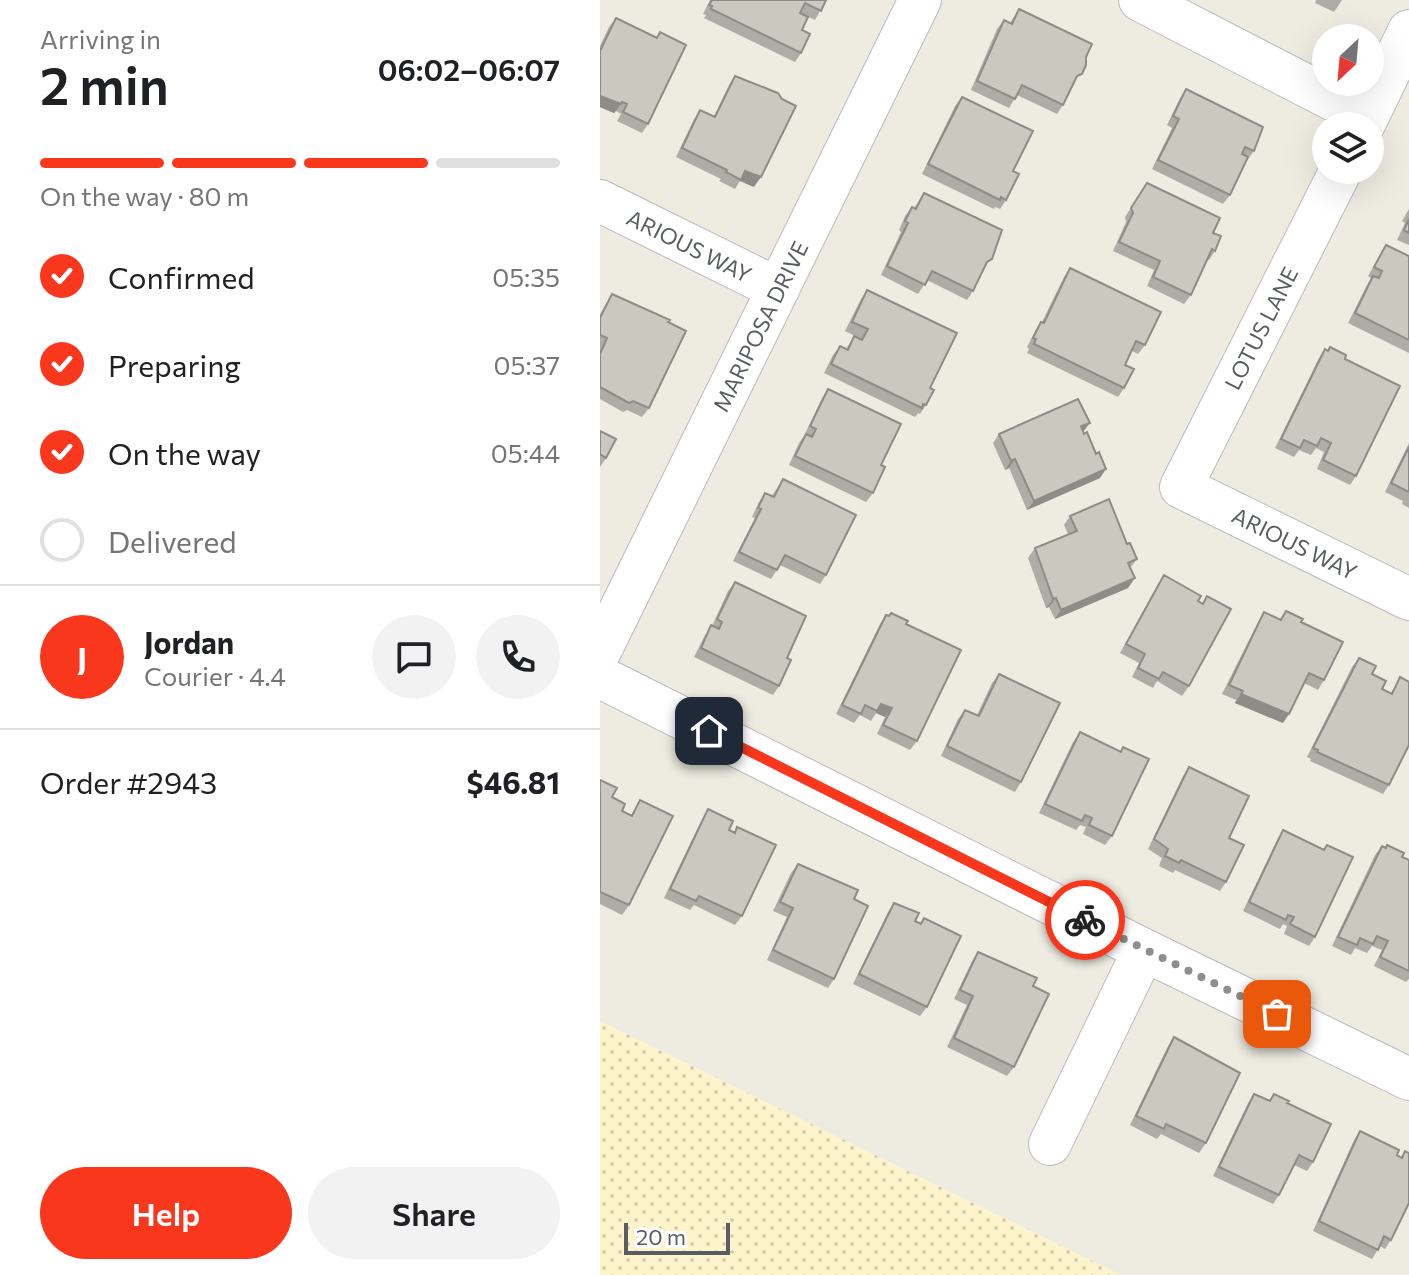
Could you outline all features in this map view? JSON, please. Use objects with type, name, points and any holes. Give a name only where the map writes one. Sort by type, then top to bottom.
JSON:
[{"type":"street","name":"MARIPOSA DRIVE","points":[[600,651],[920,0]]},
{"type":"street","points":[[1140,0],[1347,112]]},
{"type":"street","points":[[1370,112],[1409,31]]},
{"type":"street","name":"LOTUS LANE","points":[[1181,487],[1334,184]]},
{"type":"street","name":"ARIOUS WAY","points":[[600,201],[778,289]]},
{"type":"street","name":"ARIOUS WAY","points":[[1181,487],[1409,599]]},
{"type":"street","points":[[600,677],[1144,950],[1409,1079]]},
{"type":"street","points":[[1050,1144],[1144,950]]},
{"type":"sand","points":[[600,1021],[1121,1275],[600,1275]]},
{"type":"building","points":[[712,0],[826,0],[821,11],[805,3],[800,13],[808,17],[802,30],[810,34],[801,53],[711,9],[709,5]]},
{"type":"building","points":[[1019,9],[1092,44],[1082,74],[1077,76],[1063,105],[1022,85],[1015,99],[977,81],[1004,20],[1012,24]]},
{"type":"building","points":[[616,18],[657,38],[660,32],[686,45],[648,124],[623,112],[627,104],[600,96],[600,51]]},
{"type":"building","points":[[735,76],[778,93],[782,99],[796,106],[761,177],[745,171],[741,180],[682,148],[700,110],[715,117]]},
{"type":"building","points":[[1186,89],[1263,127],[1254,151],[1245,147],[1242,154],[1248,157],[1230,195],[1158,160],[1179,119],[1173,116]]},
{"type":"building","points":[[962,97],[1033,131],[1013,171],[1019,174],[1006,200],[1001,197],[1000,200],[928,164]]},
{"type":"building","points":[[1147,183],[1220,218],[1213,233],[1221,236],[1191,295],[1153,277],[1160,261],[1119,242],[1133,213],[1131,208]]},
{"type":"building","points":[[924,193],[1002,230],[992,259],[987,262],[973,291],[932,271],[925,285],[887,266],[908,223],[905,221],[912,207],[916,209]]},
{"type":"building","points":[[1386,245],[1409,256],[1409,340],[1355,313],[1373,276],[1379,278],[1382,271],[1374,267]]},
{"type":"building","points":[[1070,268],[1161,312],[1145,345],[1136,341],[1125,365],[1134,369],[1124,388],[1034,344],[1036,339],[1033,338],[1041,322],[1044,323]]},
{"type":"building","points":[[867,290],[957,333],[930,388],[934,390],[922,408],[831,364],[840,346],[848,350],[854,336],[862,340],[868,329],[852,322]]},
{"type":"building","points":[[612,294],[670,320],[668,322],[686,331],[649,408],[633,401],[629,403],[600,387],[600,354],[607,338],[600,335],[600,318]]},
{"type":"building","points":[[1330,347],[1346,355],[1345,359],[1400,386],[1356,476],[1323,460],[1331,443],[1321,438],[1317,446],[1304,440],[1300,448],[1281,439],[1325,349],[1328,351]]},
{"type":"building","points":[[828,389],[901,424],[881,465],[885,467],[873,493],[795,456],[806,434],[812,437],[816,429],[810,426]]},
{"type":"building","points":[[1078,399],[1090,423],[1081,426],[1084,434],[1087,432],[1106,469],[1034,501],[1015,459],[1011,461],[999,434]]},
{"type":"building","points":[[600,431],[616,439],[606,458],[600,454]]},
{"type":"building","points":[[1409,447],[1409,492],[1391,483]]},
{"type":"building","points":[[783,479],[856,515],[826,575],[785,555],[777,570],[739,552],[761,509],[758,508],[765,493],[774,497]]},
{"type":"building","points":[[1109,499],[1127,544],[1130,543],[1137,559],[1128,563],[1135,578],[1061,610],[1056,598],[1053,599],[1035,548],[1077,531],[1070,516]]},
{"type":"building","points":[[1164,575],[1201,596],[1198,601],[1203,604],[1207,596],[1231,609],[1189,686],[1163,672],[1159,679],[1138,668],[1145,654],[1126,644]]},
{"type":"building","points":[[735,582],[806,616],[787,658],[791,660],[779,686],[701,648],[711,625],[719,629],[722,622],[717,619]]},
{"type":"building","points":[[1286,611],[1303,619],[1301,622],[1343,642],[1324,680],[1309,673],[1289,714],[1241,694],[1243,691],[1229,685],[1264,612],[1281,620]]},
{"type":"building","points":[[891,613],[908,621],[906,624],[961,650],[917,741],[883,725],[892,708],[881,704],[877,711],[865,705],[861,714],[842,705],[886,615]]},
{"type":"building","points":[[1359,658],[1376,666],[1372,674],[1386,681],[1382,689],[1392,694],[1400,677],[1409,682],[1409,745],[1389,785],[1313,748]]},
{"type":"building","points":[[999,674],[1060,703],[1021,782],[947,746],[965,710],[979,716]]},
{"type":"building","points":[[1080,732],[1121,752],[1123,747],[1149,759],[1112,836],[1089,825],[1092,818],[1085,815],[1082,821],[1045,804]]},
{"type":"building","points":[[1189,767],[1249,796],[1229,838],[1244,845],[1226,882],[1181,860],[1179,863],[1165,856],[1168,849],[1154,839]]},
{"type":"building","points":[[600,780],[617,788],[612,797],[625,804],[622,811],[632,816],[640,800],[673,816],[629,905],[600,892]]},
{"type":"building","points":[[708,809],[733,821],[729,830],[735,833],[737,827],[776,845],[742,916],[699,896],[696,901],[670,889]]},
{"type":"building","points":[[1283,830],[1324,850],[1327,845],[1353,857],[1315,937],[1290,924],[1294,917],[1288,915],[1286,920],[1249,902]]},
{"type":"building","points":[[1387,845],[1404,853],[1402,857],[1409,860],[1409,971],[1380,957],[1388,941],[1377,936],[1373,944],[1360,938],[1357,945],[1338,937],[1382,846],[1386,848]]},
{"type":"building","points":[[798,864],[858,890],[854,899],[868,906],[834,979],[773,950],[793,908],[780,902]]},
{"type":"building","points":[[894,903],[919,913],[915,921],[921,924],[924,918],[961,936],[927,1007],[859,974]]},
{"type":"building","points":[[978,952],[1037,978],[1033,986],[1049,994],[1014,1067],[954,1038],[973,996],[960,990]]},
{"type":"building","points":[[1174,1037],[1240,1073],[1206,1143],[1166,1124],[1164,1129],[1136,1116]]},
{"type":"building","points":[[1254,1094],[1270,1101],[1274,1094],[1331,1124],[1313,1162],[1299,1155],[1279,1195],[1219,1167]]},
{"type":"building","points":[[1360,1131],[1399,1150],[1397,1155],[1402,1158],[1405,1151],[1409,1153],[1409,1203],[1391,1240],[1384,1236],[1378,1250],[1319,1221]]},
{"type":"way so far","points":[[1085,920],[1277,1014]]},
{"type":"route","points":[[709,731],[1085,920]]}]
